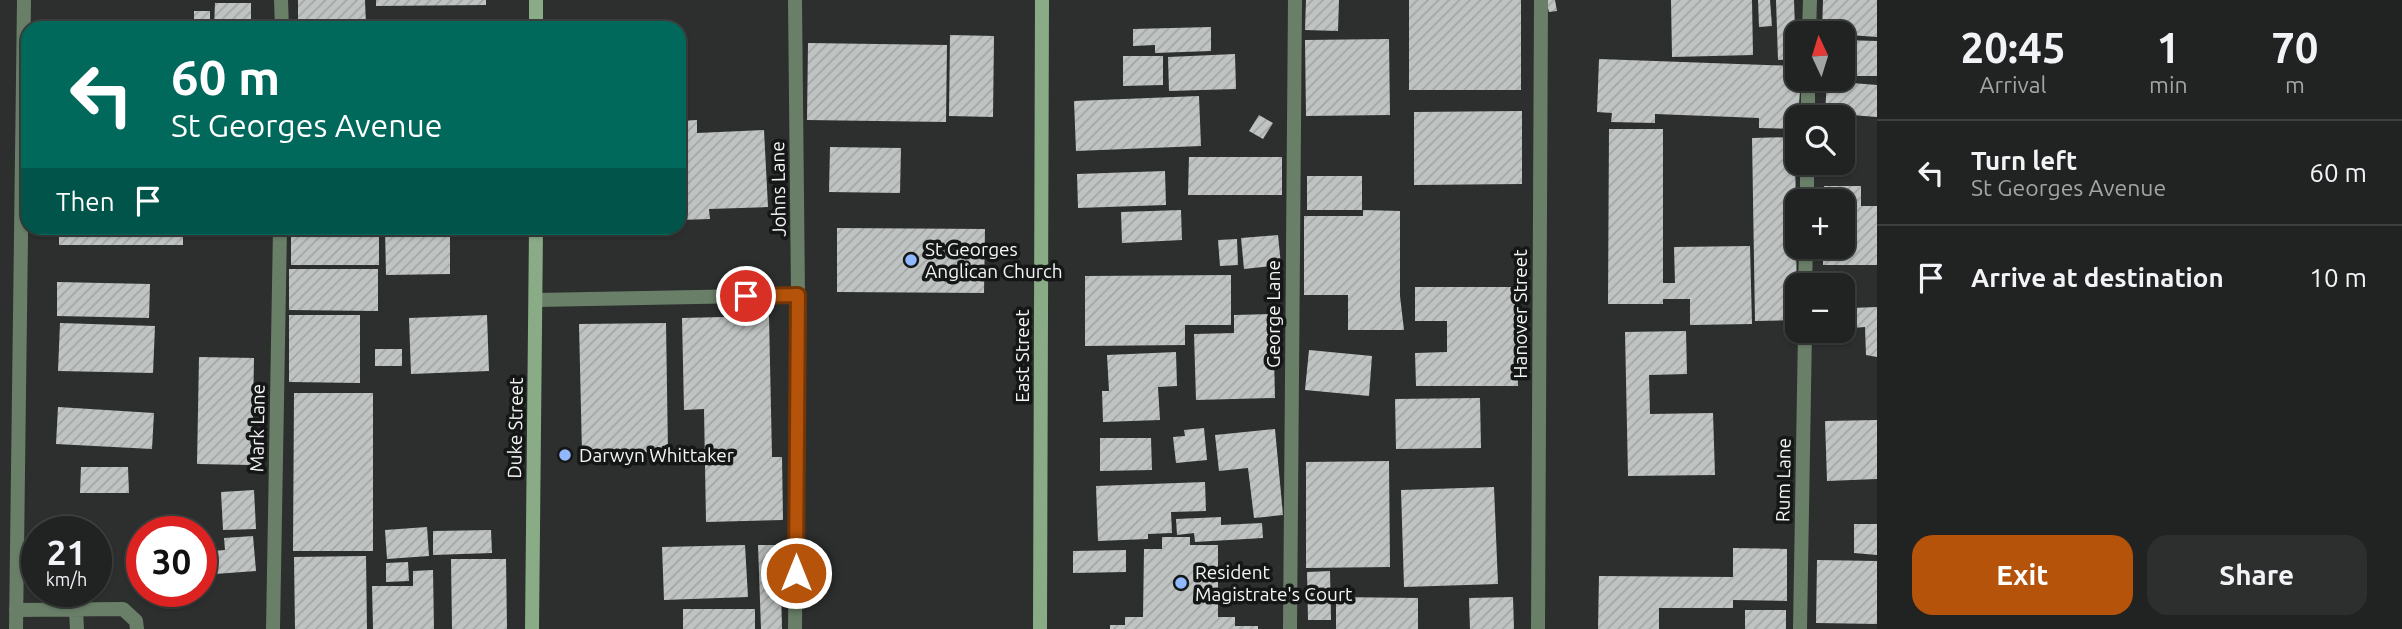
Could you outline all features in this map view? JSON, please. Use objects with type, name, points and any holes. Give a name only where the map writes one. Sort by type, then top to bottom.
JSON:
[{"type":"main road","points":[[536,0],[536,21]]},
{"type":"main road","name":"East Street","points":[[1040,629],[1042,0]]},
{"type":"main road","name":"Duke Street","points":[[532,629],[536,235]]},
{"type":"street","points":[[24,0],[24,21]]},
{"type":"street","points":[[281,0],[282,21]]},
{"type":"street","name":"Johns Lane","points":[[795,0],[798,295],[795,629]]},
{"type":"street","name":"George Lane","points":[[1290,629],[1295,0]]},
{"type":"street","name":"Hanover Street","points":[[1538,629],[1541,0]]},
{"type":"street","points":[[1809,21],[1810,0]]},
{"type":"street","points":[[16,629],[21,229]]},
{"type":"street","name":"Mark Lane","points":[[273,629],[280,235]]},
{"type":"street","points":[[536,300],[798,295]]},
{"type":"street","name":"Rum Lane","points":[[1800,629],[1805,343]]},
{"type":"street","points":[[16,610],[124,609],[136,621],[137,629]]},
{"type":"street","points":[[76,610],[77,629]]},
{"type":"building","points":[[298,0],[365,0],[366,21],[298,21]]},
{"type":"building","points":[[376,0],[486,0],[486,5],[376,6]]},
{"type":"building","points":[[1306,0],[1339,0],[1338,31],[1305,30]]},
{"type":"building","points":[[1409,0],[1521,0],[1521,90],[1409,90]]},
{"type":"building","points":[[1546,0],[1555,0],[1557,11],[1549,12]]},
{"type":"building","points":[[1671,0],[1752,0],[1753,55],[1672,57]]},
{"type":"building","points":[[1758,0],[1770,0],[1772,26],[1759,27]]},
{"type":"building","points":[[1776,0],[1794,0],[1795,21],[1785,21],[1785,60],[1778,60]]},
{"type":"building","points":[[1823,0],[1877,0],[1877,37],[1855,35],[1855,21],[1822,21]]},
{"type":"building","points":[[215,3],[251,3],[251,21],[214,21]]},
{"type":"building","points":[[194,11],[210,11],[210,21],[194,21]]},
{"type":"building","points":[[1211,27],[1211,51],[1155,53],[1155,45],[1133,46],[1133,29]]},
{"type":"building","points":[[950,35],[994,36],[993,117],[949,116]]},
{"type":"building","points":[[1389,39],[1390,115],[1306,116],[1305,40]]},
{"type":"building","points":[[1855,40],[1877,41],[1877,76],[1855,76]]},
{"type":"building","points":[[808,43],[947,45],[946,122],[807,120]]},
{"type":"building","points":[[1235,54],[1236,89],[1169,91],[1168,57]]},
{"type":"building","points":[[1123,56],[1163,56],[1163,85],[1123,86]]},
{"type":"building","points":[[1599,59],[1785,66],[1785,91],[1800,91],[1799,105],[1785,105],[1785,129],[1759,128],[1759,118],[1655,114],[1655,123],[1611,122],[1612,113],[1597,112]]},
{"type":"building","points":[[1855,83],[1877,85],[1877,117],[1855,115],[1855,105],[1826,105],[1826,91],[1855,91]]},
{"type":"building","points":[[1199,96],[1201,146],[1076,151],[1074,101]]},
{"type":"building","points":[[1522,111],[1522,184],[1414,185],[1414,112]]},
{"type":"building","points":[[1259,115],[1273,123],[1263,139],[1249,131]]},
{"type":"building","points":[[697,120],[697,133],[764,130],[768,207],[709,209],[710,219],[686,220],[686,121]]},
{"type":"building","points":[[1609,129],[1663,129],[1663,283],[1675,283],[1674,247],[1750,246],[1752,324],[1690,325],[1690,299],[1663,299],[1663,304],[1608,304]]},
{"type":"building","points":[[1785,137],[1785,175],[1795,175],[1796,189],[1785,189],[1785,259],[1796,259],[1796,273],[1785,273],[1785,320],[1755,321],[1752,138]]},
{"type":"building","points":[[830,147],[901,148],[900,193],[829,192]]},
{"type":"building","points":[[1189,157],[1282,157],[1282,195],[1188,195]]},
{"type":"building","points":[[1165,171],[1166,205],[1078,208],[1077,174]]},
{"type":"building","points":[[1307,176],[1362,176],[1362,210],[1307,210]]},
{"type":"building","points":[[1824,186],[1861,186],[1861,206],[1877,206],[1877,265],[1823,265],[1823,259],[1855,259],[1855,189],[1824,189]]},
{"type":"building","points":[[1181,210],[1182,240],[1122,243],[1121,212]]},
{"type":"building","points":[[1363,210],[1400,211],[1400,296],[1404,330],[1348,330],[1348,295],[1304,295],[1304,216],[1363,216]]},
{"type":"building","name":"St Georges Anglican Church","points":[[837,228],[985,229],[984,293],[837,292]]},
{"type":"building","points":[[59,235],[183,235],[183,245],[59,245]]},
{"type":"building","points":[[291,235],[379,235],[379,265],[291,265]]},
{"type":"building","points":[[385,235],[493,235],[450,236],[450,274],[386,275]]},
{"type":"building","points":[[1278,235],[1281,265],[1244,269],[1241,238]]},
{"type":"building","points":[[1237,239],[1238,265],[1220,266],[1218,240]]},
{"type":"building","points":[[289,269],[378,269],[378,311],[289,310]]},
{"type":"building","points":[[1231,275],[1231,325],[1185,325],[1185,345],[1085,346],[1085,276]]},
{"type":"building","points":[[57,282],[150,284],[149,318],[57,316]]},
{"type":"building","points":[[1415,287],[1517,287],[1518,386],[1416,386],[1415,353],[1447,352],[1447,321],[1415,321]]},
{"type":"building","points":[[1877,307],[1877,357],[1866,355],[1865,327],[1855,328],[1855,308]]},
{"type":"building","points":[[1273,314],[1275,398],[1196,400],[1194,334],[1234,333],[1234,315]]},
{"type":"building","points":[[289,315],[360,315],[360,383],[289,382]]},
{"type":"building","points":[[487,315],[489,371],[411,374],[409,318]]},
{"type":"building","points":[[769,316],[772,457],[782,457],[783,520],[706,522],[704,409],[684,410],[682,318]]},
{"type":"building","points":[[60,323],[155,326],[153,373],[58,371]]},
{"type":"building","points":[[666,323],[668,452],[582,453],[579,324]]},
{"type":"building","points":[[1686,331],[1687,374],[1649,375],[1650,414],[1713,413],[1715,475],[1628,476],[1625,332]]},
{"type":"building","points":[[375,349],[402,349],[402,366],[375,366]]},
{"type":"building","points":[[1309,350],[1372,356],[1369,396],[1305,390]]},
{"type":"building","points":[[1176,352],[1177,386],[1158,387],[1160,420],[1103,422],[1102,391],[1109,391],[1107,355]]},
{"type":"building","points":[[199,357],[254,358],[252,465],[197,464]]},
{"type":"building","points":[[294,393],[373,393],[373,551],[293,551]]},
{"type":"building","points":[[1480,398],[1481,448],[1396,449],[1395,399]]},
{"type":"building","points":[[58,407],[154,413],[152,449],[56,444]]},
{"type":"building","points":[[1877,420],[1877,479],[1827,481],[1825,421]]},
{"type":"building","points":[[1204,428],[1207,460],[1176,463],[1173,437],[1185,436],[1184,430]]},
{"type":"building","points":[[1275,429],[1283,515],[1254,518],[1248,468],[1219,471],[1215,435]]},
{"type":"building","points":[[1100,438],[1151,438],[1152,470],[1100,471]]},
{"type":"building","points":[[1389,461],[1390,567],[1306,568],[1306,462]]},
{"type":"building","points":[[81,467],[128,467],[129,493],[80,493]]},
{"type":"building","points":[[1205,482],[1206,511],[1171,512],[1172,533],[1148,534],[1148,539],[1098,541],[1096,486]]},
{"type":"building","points":[[1494,487],[1498,584],[1404,587],[1401,490]]},
{"type":"building","points":[[254,490],[256,529],[223,530],[221,492]]},
{"type":"building","points":[[1221,517],[1221,525],[1262,523],[1263,538],[1195,542],[1194,533],[1177,535],[1176,519]]},
{"type":"building","points":[[1854,524],[1877,524],[1877,555],[1854,553]]},
{"type":"building","points":[[427,527],[429,556],[387,559],[385,530]]},
{"type":"building","points":[[491,530],[492,553],[433,555],[433,531]]},
{"type":"building","points":[[253,536],[256,571],[217,574],[217,551],[225,550],[224,538]]},
{"type":"building","name":"Resident Magistrate's Court","points":[[1162,537],[1190,537],[1190,545],[1218,545],[1218,617],[1235,617],[1235,626],[1258,626],[1258,629],[1110,629],[1110,625],[1125,625],[1125,617],[1143,617],[1144,549],[1162,549]]},
{"type":"building","points":[[745,545],[748,597],[664,600],[662,547]]},
{"type":"building","points":[[758,545],[780,545],[782,629],[761,629]]},
{"type":"building","points":[[1733,548],[1787,549],[1787,601],[1733,600],[1733,608],[1659,608],[1659,629],[1598,629],[1599,576],[1733,577]]},
{"type":"building","points":[[1126,550],[1126,572],[1073,573],[1073,551]]},
{"type":"building","points":[[366,556],[367,629],[295,629],[294,557]]},
{"type":"building","points":[[451,559],[506,559],[507,629],[452,629]]},
{"type":"building","points":[[1817,560],[1877,561],[1877,624],[1816,623]]},
{"type":"building","points":[[408,562],[409,581],[386,582],[386,563]]},
{"type":"building","points":[[433,570],[434,629],[373,629],[372,586],[413,586],[413,571]]},
{"type":"building","points":[[1330,571],[1331,620],[1308,620],[1307,572]]},
{"type":"building","points":[[1336,597],[1418,598],[1418,629],[1336,629]]},
{"type":"building","points":[[1513,597],[1514,629],[1470,629],[1469,598]]},
{"type":"building","points":[[683,609],[755,609],[755,629],[683,629]]},
{"type":"building","points":[[1745,610],[1786,610],[1786,629],[1745,629]]},
{"type":"place","name":"St Georges Anglican Church","points":[[911,260]]},
{"type":"place","name":"Darwyn Whittaker","points":[[565,455]]},
{"type":"place","name":"Resident Magistrate's Court","points":[[1181,583]]},
{"type":"route","points":[[746,296],[798,295],[796,573]]}]
